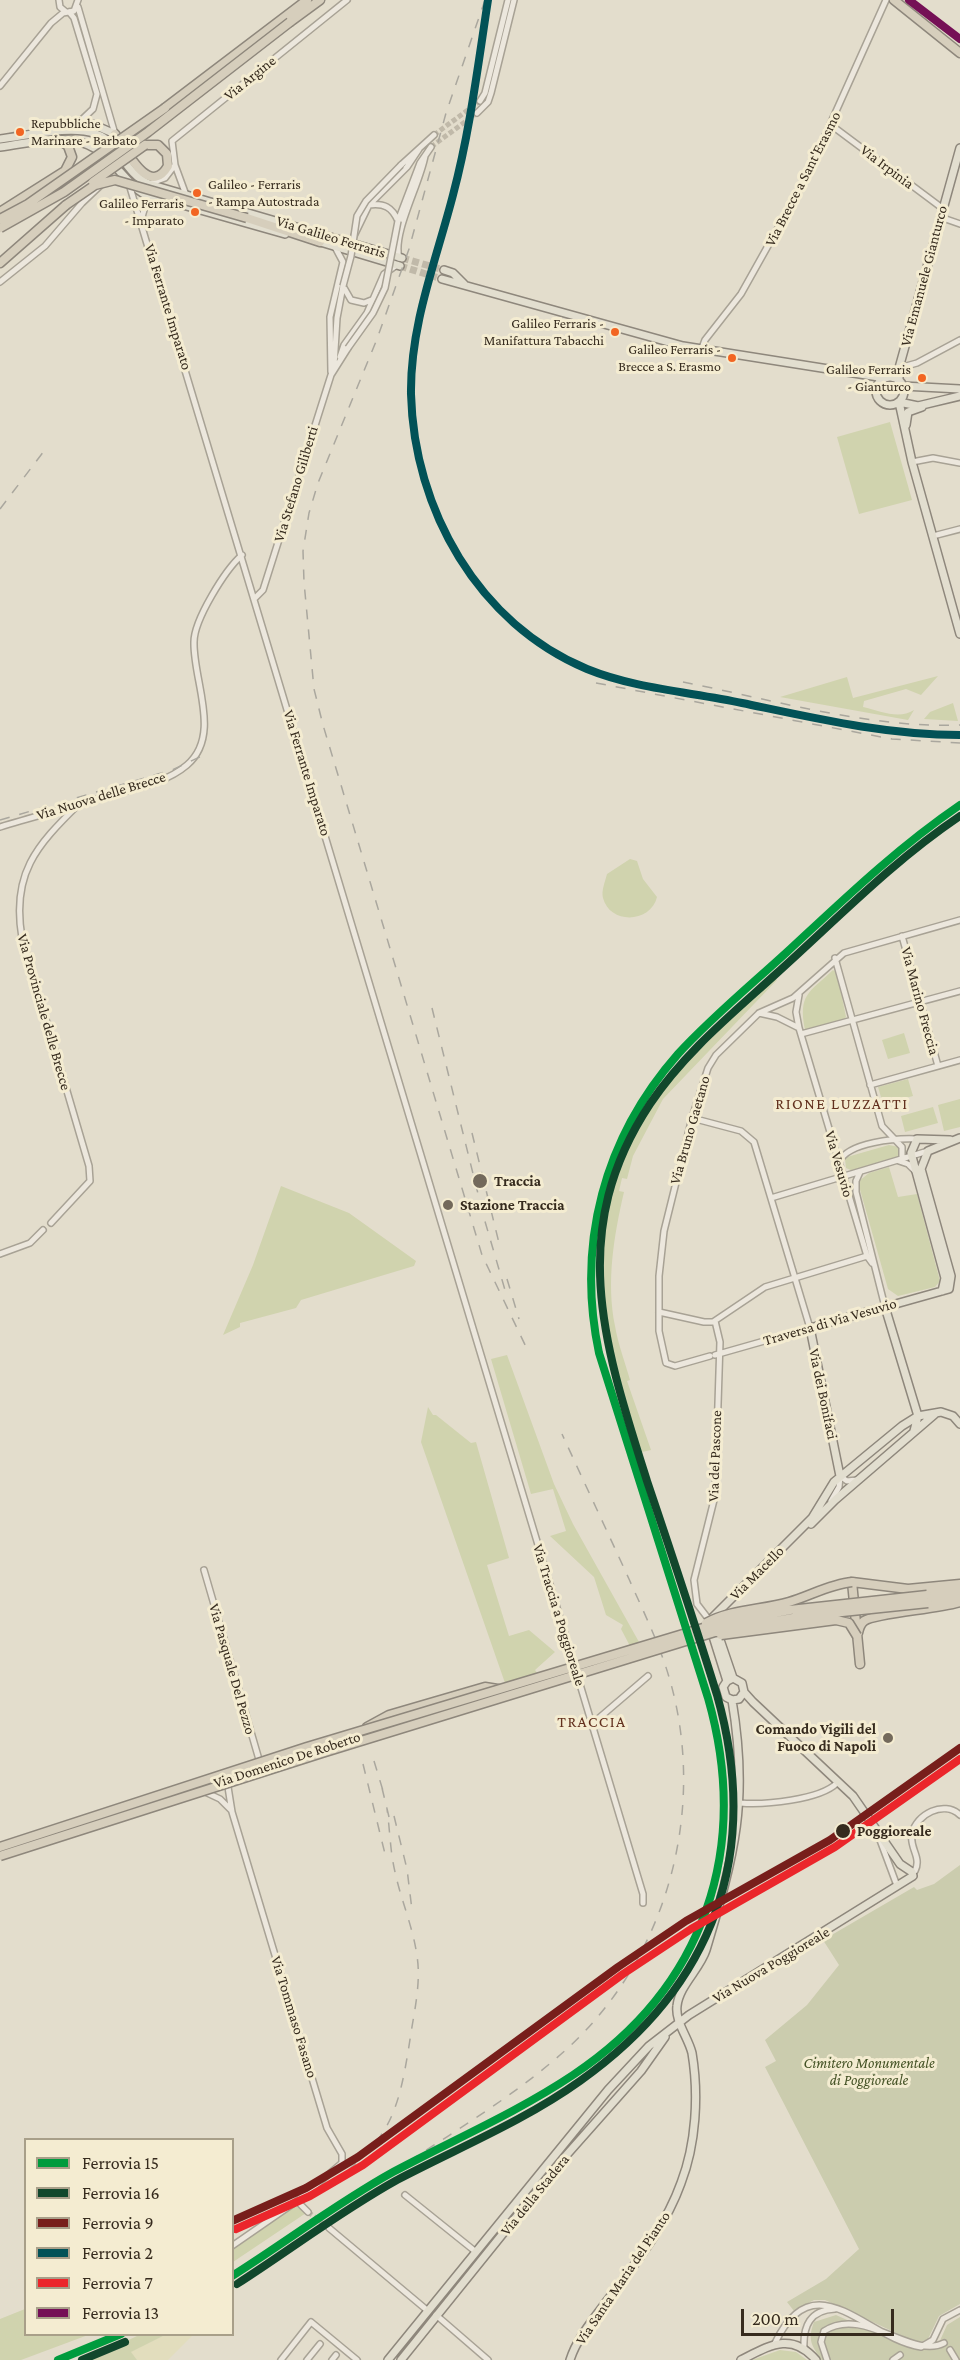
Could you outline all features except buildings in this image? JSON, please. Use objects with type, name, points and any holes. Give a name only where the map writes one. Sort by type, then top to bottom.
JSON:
[{"type":"highway","points":[[0,228],[64,192],[148,132],[288,18],[305,0]]},
{"type":"highway","points":[[0,219],[28,204],[144,124],[288,18],[318,0]]},
{"type":"highway","points":[[894,0],[960,52]]},
{"type":"highway","points":[[902,0],[960,46]]},
{"type":"highway","points":[[0,263],[80,191],[145,146],[155,144],[165,149],[169,161],[163,172],[151,176],[140,171],[115,134]]},
{"type":"highway","points":[[0,212],[65,171],[72,158],[68,146],[60,140]]},
{"type":"highway","points":[[66,205],[95,186],[115,180],[247,218],[320,242]]},
{"type":"highway","points":[[695,1634],[723,1615],[790,1602],[835,1584],[852,1582],[908,1589],[960,1584]]},
{"type":"highway","points":[[852,1582],[860,1664]]},
{"type":"highway","points":[[0,1848],[361,1731],[779,1611],[893,1600],[960,1589]]},
{"type":"highway","points":[[0,1854],[695,1634],[782,1619],[960,1597]]},
{"type":"highway","points":[[857,1636],[861,1624],[871,1618],[936,1609],[960,1602]]},
{"type":"highway","points":[[695,1634],[836,1620],[849,1623],[857,1636]]},
{"type":"highway","points":[[361,1731],[382,1718],[485,1687],[510,1691]]},
{"type":"main road","points":[[0,139],[71,130],[92,124],[115,134]]},
{"type":"main road","name":"Via Galileo Ferraris","points":[[71,130],[103,135],[129,170],[149,183],[346,242],[399,262]]},
{"type":"main road","name":"Via Galileo Ferraris","points":[[60,140],[78,139],[93,146],[136,189],[155,197],[255,226],[399,262]]},
{"type":"main road","points":[[0,147],[60,140]]},
{"type":"main road","name":"Via Emanuele Gianturco","points":[[901,383],[899,368],[960,148]]},
{"type":"main road","points":[[444,270],[453,273],[460,282],[472,287]]},
{"type":"main road","points":[[442,279],[683,346],[888,378],[901,383],[960,389]]},
{"type":"main road","name":"Via Emanuele Gianturco","points":[[888,378],[899,368]]},
{"type":"main road","points":[[856,374],[872,381],[878,398],[887,405],[903,426]]},
{"type":"main road","points":[[876,388],[888,378]]},
{"type":"main road","points":[[901,383],[903,395],[899,402],[903,426],[960,634]]},
{"type":"main road","points":[[933,386],[945,391],[944,398],[939,401]]},
{"type":"main road","points":[[908,442],[907,415],[927,405],[960,396]]},
{"type":"main road","points":[[887,405],[899,402],[927,405]]},
{"type":"main road","points":[[917,1139],[957,1139],[927,1151],[921,1172],[952,1281],[949,1289],[942,1291],[945,1278],[911,1157],[912,1147],[917,1139]]},
{"type":"main road","name":"Traversa di Via Vesuvio","points":[[810,1328],[942,1291]]},
{"type":"main road","name":"Via Vesuvio","points":[[885,1307],[918,1416]]},
{"type":"main road","name":"Via dei Bonifaci","points":[[810,1328],[840,1476]]},
{"type":"main road","points":[[813,1520],[938,1413]]},
{"type":"main road","points":[[813,1520],[840,1476],[902,1426],[918,1416],[938,1413],[948,1413],[960,1424]]},
{"type":"main road","points":[[911,1435],[918,1416]]},
{"type":"main road","name":"Via Macello","points":[[710,1621],[813,1520]]},
{"type":"main road","name":"Via Macello","points":[[713,1629],[719,1615],[813,1520]]},
{"type":"main road","points":[[710,1621],[730,1680],[724,1694],[732,1700],[739,1699],[744,1692]]},
{"type":"main road","points":[[730,1680],[742,1683],[744,1692],[753,1702],[853,1796],[900,1864],[912,1871]]},
{"type":"main road","points":[[679,2022],[678,2002],[705,1954],[733,1856],[740,1803],[741,1766],[732,1700]]},
{"type":"main road","points":[[733,1709],[745,1701],[753,1702]]},
{"type":"main road","name":"Via Nuova Poggioreale","points":[[679,2022],[864,1909],[879,1895],[911,1878],[912,1871]]},
{"type":"main road","name":"Via della Stadera","points":[[388,2360],[608,2090],[640,2054],[679,2022]]},
{"type":"main road","name":"Via Santa Maria del Pianto","points":[[570,2360],[584,2332],[649,2245],[669,2212],[682,2182],[694,2124],[695,2082],[688,2038],[679,2022]]},
{"type":"main road","name":"Via della Stadera","points":[[401,2360],[563,2159],[641,2071],[669,2031]]},
{"type":"main road","points":[[741,2360],[775,2343],[785,2342],[804,2348],[816,2360]]},
{"type":"street","points":[[59,0],[60,7],[74,18],[97,94],[93,108],[71,130]]},
{"type":"street","name":"Via Argine","points":[[186,195],[175,165],[172,141],[347,0]]},
{"type":"street","points":[[480,100],[485,93],[508,0]]},
{"type":"street","points":[[477,112],[488,102],[491,93],[514,0]]},
{"type":"street","name":"Via Brecce a Sant'Erasmo","points":[[702,348],[705,340],[741,294],[757,268],[831,125],[886,0]]},
{"type":"street","points":[[0,86],[51,23],[78,3],[115,134]]},
{"type":"street","name":"Via Irpinia","points":[[831,125],[942,208]]},
{"type":"street","points":[[334,368],[338,304],[351,256],[357,216],[366,201],[434,135]]},
{"type":"street","points":[[334,368],[373,313],[385,288],[398,221],[417,171],[431,147]]},
{"type":"street","points":[[346,242],[356,236],[369,205],[407,167],[419,149]]},
{"type":"street","points":[[340,359],[344,345],[374,300],[384,274],[399,262],[398,240],[422,175],[425,156]]},
{"type":"street","points":[[149,183],[165,178],[175,165]]},
{"type":"street","points":[[0,282],[45,246],[100,186],[110,180],[127,180]]},
{"type":"street","name":"Via Ferrante Imparato","points":[[127,180],[141,218],[474,1327]]},
{"type":"street","points":[[141,218],[146,203],[155,197]]},
{"type":"street","points":[[369,205],[384,205],[391,208],[398,221]]},
{"type":"street","points":[[940,217],[960,224]]},
{"type":"street","points":[[331,375],[330,317],[343,262],[334,246]]},
{"type":"street","points":[[343,286],[351,300],[364,303],[374,300]]},
{"type":"street","points":[[899,368],[917,363],[960,340]]},
{"type":"street","name":"Via Stefano Giliberti","points":[[255,598],[263,590],[334,368]]},
{"type":"street","points":[[912,462],[933,458],[960,462]]},
{"type":"street","points":[[933,536],[960,529]]},
{"type":"street","name":"Via Nuova delle Brecce","points":[[0,827],[156,782],[179,771],[197,753],[203,738],[204,726],[194,650],[195,629],[229,570],[242,555]]},
{"type":"street","name":"Via Provinciale delle Brecce","points":[[51,1223],[90,1181],[89,1166],[22,938],[19,919],[20,897],[25,871],[33,854],[79,804]]},
{"type":"street","points":[[899,1160],[902,1147],[882,1126],[836,958],[852,950],[960,920]]},
{"type":"street","name":"Via Marino Freccia","points":[[902,936],[938,1066]]},
{"type":"street","name":"Via Bruno Gaetano","points":[[715,1355],[678,1365],[666,1363],[660,1339],[659,1276],[664,1231],[692,1119],[708,1068],[716,1055],[759,1013],[790,1001],[836,958]]},
{"type":"street","points":[[759,1013],[777,1017],[800,1031],[853,1022],[960,991]]},
{"type":"street","name":"Via Vesuvio","points":[[799,994],[796,1006],[800,1031],[867,1256],[872,1263],[885,1307]]},
{"type":"street","points":[[870,1085],[960,1060]]},
{"type":"street","name":"Via dei Bonifaci","points":[[692,1119],[741,1131],[750,1137],[796,1277],[810,1328]]},
{"type":"street","points":[[839,1162],[847,1151],[894,1138],[917,1139]]},
{"type":"street","points":[[834,1145],[847,1151]]},
{"type":"street","points":[[771,1198],[927,1151]]},
{"type":"street","points":[[899,1160],[908,1164],[915,1172]]},
{"type":"street","name":"Via Vesuvio","points":[[860,1172],[856,1181],[856,1192],[873,1253],[872,1263]]},
{"type":"street","points":[[0,1254],[30,1244],[43,1230]]},
{"type":"street","points":[[659,1312],[704,1322],[715,1321],[757,1291],[867,1256]]},
{"type":"street","name":"Via del Pascone","points":[[710,1621],[698,1604],[694,1580],[715,1496],[715,1355],[720,1339],[715,1321]]},
{"type":"street","name":"Via Traccia a Poggioreale","points":[[474,1327],[643,1894],[643,1903]]},
{"type":"street","name":"Traversa di Via Vesuvio","points":[[715,1355],[810,1328]]},
{"type":"street","points":[[902,1426],[909,1429],[911,1435]]},
{"type":"street","points":[[851,1467],[850,1476],[857,1480]]},
{"type":"street","points":[[840,1476],[847,1481],[857,1480]]},
{"type":"street","points":[[828,1507],[839,1487],[840,1476]]},
{"type":"street","name":"Via Pasquale Del Pezzo","points":[[204,1570],[261,1767]]},
{"type":"street","points":[[695,1634],[713,1629]]},
{"type":"street","name":"Via Domenico De Roberto","points":[[0,1854],[261,1767],[642,1651]]},
{"type":"street","points":[[592,1724],[648,1676]]},
{"type":"street","name":"Via Tommaso Fasano","points":[[232,1777],[228,1787],[232,1812],[327,2128],[342,2154],[342,2163],[297,2201],[234,2245]]},
{"type":"street","points":[[740,1803],[761,1803],[816,1794],[831,1789],[837,1783]]},
{"type":"street","points":[[197,1789],[220,1799],[232,1812]]},
{"type":"street","points":[[912,1871],[918,1862],[912,1838],[915,1826],[943,1806],[950,1807],[960,1815]]},
{"type":"street","points":[[876,1830],[896,1883]]},
{"type":"street","points":[[405,2195],[476,2252]]},
{"type":"street","points":[[297,2201],[308,2212]]},
{"type":"street","points":[[329,2228],[428,2311]]},
{"type":"street","points":[[775,2343],[782,2329],[792,2318],[810,2306],[826,2304],[921,2347],[933,2340],[943,2319],[960,2310]]},
{"type":"street","points":[[810,2306],[814,2309],[814,2314]]},
{"type":"street","points":[[804,2348],[806,2324],[814,2314],[839,2309]]},
{"type":"street","points":[[436,2315],[488,2360]]},
{"type":"street","points":[[281,2360],[311,2322],[357,2360]]},
{"type":"street","points":[[827,2360],[821,2343],[824,2331],[835,2324],[847,2323],[909,2352],[926,2354],[938,2350],[944,2343]]},
{"type":"street","points":[[307,2360],[320,2344]]},
{"type":"street","points":[[950,2350],[956,2360]]},
{"type":"street","points":[[893,2360],[900,2355]]},
{"type":"shaded area","points":[[163,2336],[192,2336],[168,2360],[137,2360],[130,2352]]},
{"type":"green space","points":[[890,422],[912,500],[859,514],[837,437]]},
{"type":"green space","points":[[938,676],[921,695],[906,689],[864,701],[863,707],[889,714],[902,714],[914,710],[908,720],[780,697],[847,677],[853,698]]},
{"type":"green space","points":[[953,703],[958,721],[924,719],[930,712]]},
{"type":"green space","points":[[630,859],[637,861],[643,879],[657,897],[647,912],[630,917],[614,913],[607,907],[603,895],[607,874]]},
{"type":"green space","points":[[833,970],[837,973],[846,1017],[843,1021],[805,1030],[804,1001],[807,995]]},
{"type":"green space","points":[[772,974],[777,980],[663,1099],[633,1156],[627,1179],[622,1178],[619,1191],[624,1192],[614,1242],[611,1293],[616,1333],[630,1380],[627,1381],[651,1450],[642,1452],[643,1456],[638,1457],[610,1365],[600,1311],[599,1270],[602,1231],[611,1192],[624,1154],[641,1118],[663,1084],[689,1052]]},
{"type":"green space","points":[[904,1033],[910,1053],[888,1059],[882,1040]]},
{"type":"green space","points":[[908,1079],[913,1096],[883,1104],[878,1087]]},
{"type":"green space","points":[[960,1099],[960,1127],[944,1131],[938,1105]]},
{"type":"green space","points":[[933,1107],[938,1123],[905,1132],[901,1116]]},
{"type":"green space","points":[[889,1145],[899,1147],[900,1155],[896,1159],[853,1171],[846,1168],[845,1159],[847,1157]]},
{"type":"green space","points":[[889,1167],[898,1197],[917,1194],[940,1281],[935,1287],[898,1296],[888,1289],[859,1186],[859,1181],[869,1173]]},
{"type":"green space","points":[[281,1186],[349,1213],[416,1261],[414,1266],[301,1300],[296,1308],[240,1323],[240,1327],[223,1335],[253,1265]]},
{"type":"green space","points":[[507,1355],[554,1484],[573,1524],[639,1642],[630,1646],[621,1629],[623,1625],[606,1615],[594,1577],[550,1536],[566,1531],[553,1489],[531,1494],[491,1359]]},
{"type":"green space","points":[[428,1407],[433,1415],[471,1443],[476,1442],[509,1558],[487,1565],[509,1636],[529,1630],[555,1652],[535,1670],[537,1673],[505,1683],[421,1442]]},
{"type":"green space","name":"Cimitero Monumentale di Poggioreale","points":[[960,1865],[960,2304],[939,2316],[928,2339],[918,2343],[825,2300],[814,2300],[794,2311],[787,2302],[826,2279],[859,2249],[765,2067],[776,2061],[765,2040],[807,2005],[839,1965],[823,1940],[914,1887],[917,1890],[934,1884]]},
{"type":"green space","points":[[292,2207],[297,2207],[306,2213],[234,2261],[234,2246]]},
{"type":"green space","points":[[24,2309],[24,2336],[85,2336],[21,2360],[0,2360],[0,2319]]},
{"type":"green space","points":[[836,2315],[912,2349],[926,2350],[938,2345],[947,2325],[960,2317],[960,2360],[821,2360],[812,2342],[811,2333],[814,2322]]},
{"type":"green space","points":[[137,2336],[163,2336],[131,2352],[137,2360],[88,2360]]},
{"type":"green space","points":[[780,2350],[796,2352],[807,2360],[752,2360]]},
{"type":"tunnel","points":[[434,135],[480,101]]},
{"type":"tunnel","points":[[431,147],[477,113]]},
{"type":"tunnel","points":[[402,258],[444,270]]},
{"type":"tunnel","points":[[400,266],[442,279]]},
{"type":"tunnel","points":[[308,2212],[329,2228]]},
{"type":"railway","points":[[485,0],[446,113],[409,249],[377,339],[318,483],[309,513],[303,551],[314,689],[323,725],[482,1255],[528,1351]]},
{"type":"railway","points":[[0,509],[44,451]]},
{"type":"railway","points":[[683,682],[857,718],[927,725],[960,725]]},
{"type":"railway","points":[[596,683],[892,739],[960,743]]},
{"type":"railway","points":[[0,820],[172,770],[208,753]]},
{"type":"railway","points":[[432,1008],[484,1218],[505,1290]]},
{"type":"railway","points":[[472,1133],[500,1247]]},
{"type":"railway","points":[[507,1279],[519,1319]]},
{"type":"railway","points":[[376,2183],[500,2102],[569,2047],[603,2011],[631,1970],[654,1926],[670,1879],[680,1831],[684,1782],[681,1733],[671,1684],[646,1617],[562,1434]]},
{"type":"railway","points":[[374,1761],[384,1794]]},
{"type":"railway","points":[[363,1764],[386,1858]]},
{"type":"railway","points":[[382,1788],[389,1817]]},
{"type":"railway","points":[[316,2194],[360,2159],[386,2127],[395,2108],[406,2063],[417,1994],[418,1965],[413,1935],[393,1864],[387,1809]]},
{"type":"railway","points":[[394,1816],[407,1869],[412,1910]]},
{"type":"rail line","name":"2","points":[[488,0],[464,147],[419,318],[412,368],[411,394],[415,437],[424,479],[439,520],[459,558],[484,592],[514,623],[548,649],[606,676],[644,686],[723,699],[850,725],[905,732],[960,735]]},
{"type":"rail line","name":"13","points":[[909,0],[960,39]]},
{"type":"rail line","name":"15","points":[[234,2275],[372,2184],[507,2114],[573,2075],[618,2040],[656,2000],[685,1957],[706,1910],[719,1860],[724,1808],[720,1754],[708,1698],[599,1353],[593,1312],[591,1272],[594,1233],[602,1194],[614,1157],[631,1121],[652,1086],[678,1054],[718,1014],[871,875],[960,805]]},
{"type":"rail line","name":"16","points":[[237,2284],[376,2192],[514,2121],[580,2081],[626,2044],[664,2003],[694,1959],[716,1912],[729,1862],[733,1809],[730,1753],[717,1695],[647,1481],[618,1384],[607,1337],[601,1291],[601,1244],[608,1198],[624,1151],[650,1104],[663,1085],[693,1051],[888,871],[960,816]]},
{"type":"rail line","name":"9","points":[[234,2220],[306,2188],[358,2157],[618,1967],[686,1921],[830,1840],[960,1748]]},
{"type":"rail line","name":"7","points":[[236,2229],[310,2196],[363,2165],[623,1974],[691,1929],[835,1847],[960,1759]]},
{"type":"rail line","name":"15","points":[[58,2360],[116,2336]]},
{"type":"rail line","name":"16","points":[[82,2360],[125,2342]]},
{"type":"place","name":"Repubbliche Marinare - Barbato","points":[[20,132]]},
{"type":"place","name":"Galileo - Ferraris - Rampa Autostrada","points":[[197,193]]},
{"type":"place","name":"Galileo Ferraris - Imparato","points":[[195,212]]},
{"type":"place","name":"Galileo Ferraris - Manifattura Tabacchi","points":[[615,332]]},
{"type":"place","name":"Galileo Ferraris - Brecce a S. Erasmo","points":[[732,358]]},
{"type":"place","name":"Galileo Ferraris - Gianturco","points":[[922,378]]},
{"type":"place","name":"Traccia","points":[[480,1181]]},
{"type":"place","name":"Stazione Traccia","points":[[448,1205]]},
{"type":"place","name":"Comando Vigili del Fuoco di Napoli","points":[[888,1738]]},
{"type":"place","name":"Poggioreale","points":[[843,1831]]},
{"type":"district","name":"RIONE LUZZATTI","points":[[842,1104]]},
{"type":"district","name":"TRACCIA","points":[[592,1722]]}]
